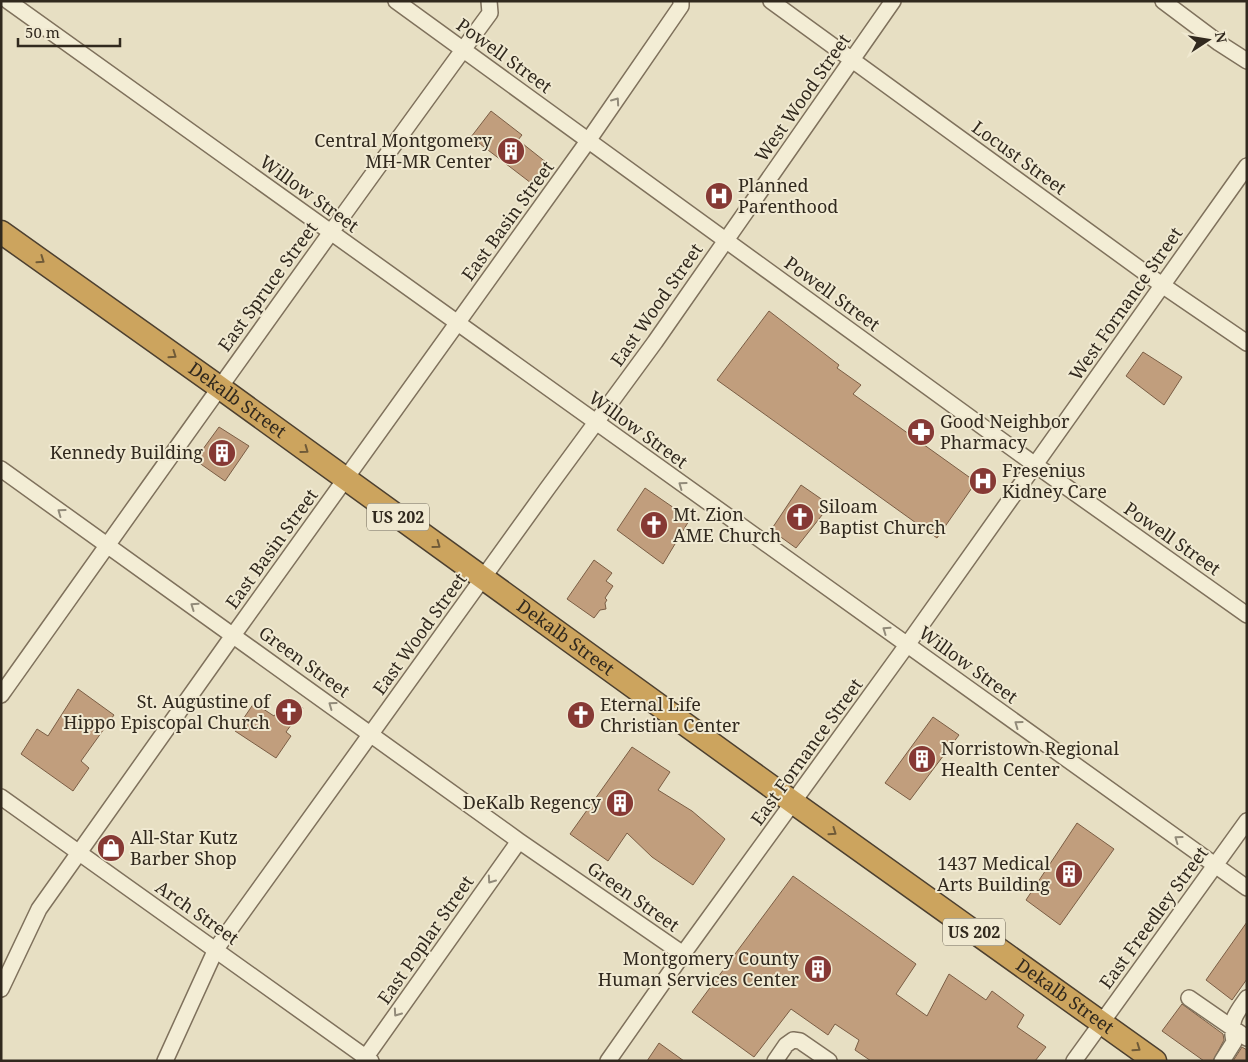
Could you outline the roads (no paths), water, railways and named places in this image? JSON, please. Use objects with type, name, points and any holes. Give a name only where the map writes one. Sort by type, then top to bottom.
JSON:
[{"type":"highway","name":"Dekalb Street","points":[[1,232],[484,578],[794,804],[1155,1061]]},
{"type":"street","name":"Willow Street","points":[[8,1],[1247,888]]},
{"type":"street","name":"Powell Street","points":[[396,1],[1034,464],[1247,615]]},
{"type":"street","name":"East Spruce Street","points":[[1,694],[157,477],[219,387],[490,13],[489,1]]},
{"type":"street","name":"East Basin Street","points":[[1,989],[39,908],[588,141],[681,6],[681,1]]},
{"type":"street","name":"Locust Street","points":[[771,1],[1162,285],[1247,343]]},
{"type":"street","name":"West Wood Street","points":[[725,240],[893,1]]},
{"type":"street","points":[[1163,1],[1247,61]]},
{"type":"street","name":"West Fornance Street","points":[[1034,464],[1247,166]]},
{"type":"street","name":"East Wood Street","points":[[165,1061],[216,949],[596,423],[725,240]]},
{"type":"street","name":"East Fornance Street","points":[[608,1061],[683,954],[794,804],[1034,464]]},
{"type":"street","name":"Green Street","points":[[1,469],[107,546],[234,634],[520,841],[683,954]]},
{"type":"street","name":"Arch Street","points":[[1,797],[216,949],[367,1060]]},
{"type":"street","name":"East Freedley Street","points":[[1074,1061],[1247,821]]},
{"type":"street","name":"East Poplar Street","points":[[367,1060],[520,841]]},
{"type":"street","points":[[1189,998],[1247,1038]]},
{"type":"street","points":[[1222,1061],[1234,1042],[1231,1027],[1233,1017],[1247,998]]},
{"type":"street","points":[[775,1061],[786,1045],[793,1040],[800,1041],[829,1061]]},
{"type":"place","name":"Central Montgomery MH-MR Center","points":[[511,151]]},
{"type":"place","name":"Planned Parenthood","points":[[719,196]]},
{"type":"place","name":"Good Neighbor Pharmacy","points":[[921,432]]},
{"type":"place","name":"Kennedy Building","points":[[222,453]]},
{"type":"place","name":"Fresenius Kidney Care","points":[[983,481]]},
{"type":"place","name":"Siloam Baptist Church","points":[[800,517]]},
{"type":"place","name":"Mt. Zion AME Church","points":[[654,525]]},
{"type":"place","name":"St. Augustine of Hippo Episcopal Church","points":[[289,712]]},
{"type":"place","name":"Eternal Life Christian Center","points":[[581,715]]},
{"type":"place","name":"Norristown Regional Health Center","points":[[922,759]]},
{"type":"place","name":"DeKalb Regency","points":[[620,803]]},
{"type":"place","name":"All-Star Kutz Barber Shop","points":[[111,848]]},
{"type":"place","name":"1437 Medical Arts Building","points":[[1069,874]]},
{"type":"place","name":"Montgomery County Human Services Center","points":[[818,969]]}]
